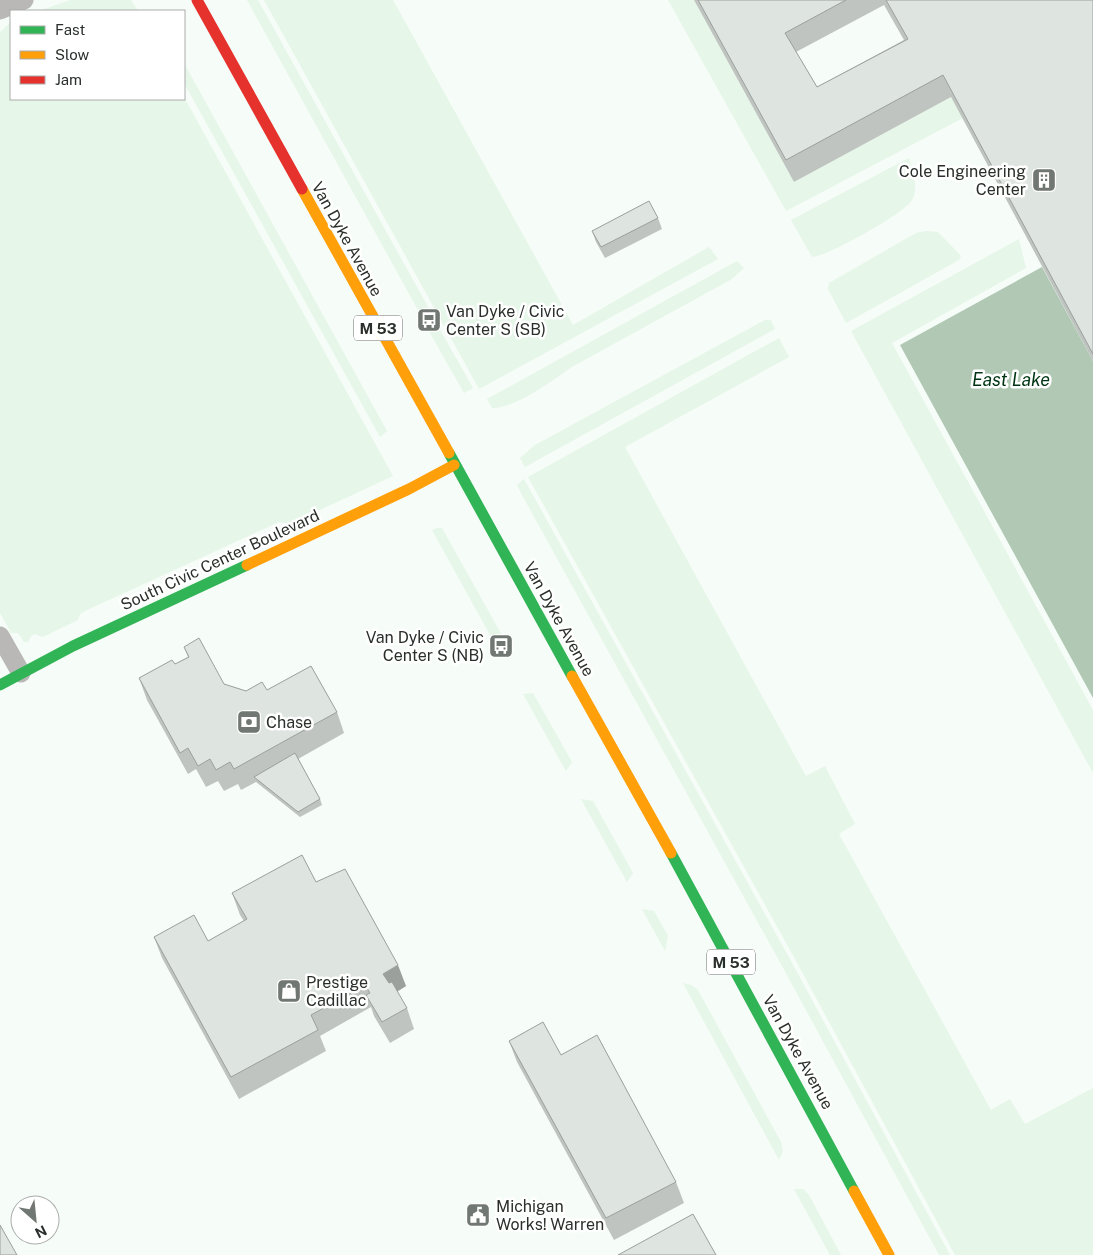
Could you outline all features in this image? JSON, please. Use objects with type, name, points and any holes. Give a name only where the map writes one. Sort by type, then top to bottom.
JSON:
[{"type":"main road","name":"Van Dyke Avenue","points":[[197,0],[720,942],[889,1255]]},
{"type":"main road","name":"South Civic Center Boulevard","points":[[0,685],[73,646],[408,489],[454,465]]},
{"type":"street","points":[[0,10],[24,0]]},
{"type":"street","points":[[0,636],[21,673]]},
{"type":"shaded area","points":[[70,0],[131,0],[137,10],[42,10]]},
{"type":"shaded area","points":[[247,0],[258,0],[433,316],[424,321]]},
{"type":"shaded area","points":[[264,0],[393,0],[573,325],[709,247],[718,259],[479,389]]},
{"type":"shaded area","points":[[668,0],[694,0],[794,182],[951,97],[963,118],[786,211]]},
{"type":"shaded area","points":[[10,23],[10,100],[185,99],[393,476],[290,524],[279,522],[85,611],[80,614],[78,620],[43,637],[35,634],[31,636],[28,642],[24,642],[18,633],[11,633],[0,613],[0,32]]},
{"type":"shaded area","points":[[185,65],[387,431],[380,437],[185,85]]},
{"type":"shaded area","points":[[909,158],[915,190],[912,200],[881,224],[833,250],[812,257],[791,220]]},
{"type":"shaded area","points":[[926,231],[938,232],[961,256],[959,260],[846,323],[828,289],[829,283],[916,233]]},
{"type":"shaded area","points":[[1019,239],[1026,268],[892,343],[1093,710],[1093,773],[851,331]]},
{"type":"shaded area","points":[[737,261],[744,268],[732,279],[570,368],[543,387],[521,399],[511,404],[492,408],[487,399]]},
{"type":"shaded area","points":[[765,320],[771,320],[775,329],[525,467],[520,458],[535,445]]},
{"type":"shaded area","points":[[435,321],[473,388],[464,393],[426,326]]},
{"type":"shaded area","points":[[779,338],[789,357],[625,447],[806,776],[825,766],[855,824],[839,834],[991,1110],[1010,1099],[1025,1124],[1093,1088],[1093,1255],[955,1255],[795,959],[528,477]]},
{"type":"shaded area","points":[[524,479],[791,961],[950,1255],[939,1255],[522,495],[517,485]]},
{"type":"shaded area","points":[[442,528],[504,639],[495,644],[432,530]]},
{"type":"shaded area","points":[[533,693],[572,762],[566,771],[523,694]]},
{"type":"shaded area","points":[[581,799],[593,801],[633,873],[627,882]]},
{"type":"shaded area","points":[[642,909],[654,911],[668,936],[665,951]]},
{"type":"shaded area","points":[[683,983],[691,985],[698,990],[781,1142],[783,1151],[779,1160]]},
{"type":"shaded area","points":[[794,1189],[803,1189],[809,1195],[841,1255],[830,1255]]},
{"type":"water","name":"East Lake","points":[[1042,267],[1093,361],[1093,698],[900,345]]},
{"type":"building","name":"Cole Engineering Center","points":[[698,0],[846,0],[785,33],[817,87],[908,39],[886,0],[1093,0],[1093,354],[943,75],[786,160]]},
{"type":"building","points":[[649,201],[658,218],[601,247],[592,231]]},
{"type":"building","name":"Chase","points":[[199,638],[224,684],[246,691],[262,682],[267,690],[311,666],[337,712],[234,769],[230,762],[216,770],[210,759],[198,766],[188,748],[180,753],[139,678],[172,660],[175,664],[189,657],[184,647]]},
{"type":"building","points":[[295,753],[320,799],[298,812],[254,777]]},
{"type":"building","name":"Prestige Cadillac","points":[[302,855],[316,882],[345,869],[398,965],[383,974],[389,983],[392,982],[407,1008],[382,1022],[366,995],[370,993],[365,985],[311,1015],[318,1030],[231,1077],[154,937],[194,915],[208,941],[247,919],[232,893]]},
{"type":"building","points":[[543,1022],[561,1055],[597,1035],[676,1182],[606,1218],[509,1041]]},
{"type":"building","points":[[693,1214],[716,1255],[618,1255]]},
{"type":"building","points":[[0,1225],[17,1255],[0,1255]]},
{"type":"traffic: fast","points":[[449,453],[572,676]]},
{"type":"traffic: fast","points":[[0,685],[73,646],[247,565]]},
{"type":"traffic: fast","points":[[671,853],[854,1191]]},
{"type":"traffic: slow","points":[[302,189],[449,453]]},
{"type":"traffic: slow","points":[[247,565],[409,489],[454,465]]},
{"type":"traffic: slow","points":[[572,676],[671,853]]},
{"type":"traffic: slow","points":[[854,1191],[889,1255]]},
{"type":"traffic: jam","points":[[197,0],[302,189]]},
{"type":"place","name":"Cole Engineering Center","points":[[1044,180]]},
{"type":"place","name":"Van Dyke / Civic Center S (SB)","points":[[429,320]]},
{"type":"place","name":"Van Dyke / Civic Center S (NB)","points":[[501,646]]},
{"type":"place","name":"Chase","points":[[249,722]]},
{"type":"place","name":"Prestige Cadillac","points":[[289,991]]},
{"type":"place","name":"Michigan Works! Warren","points":[[478,1215]]}]
